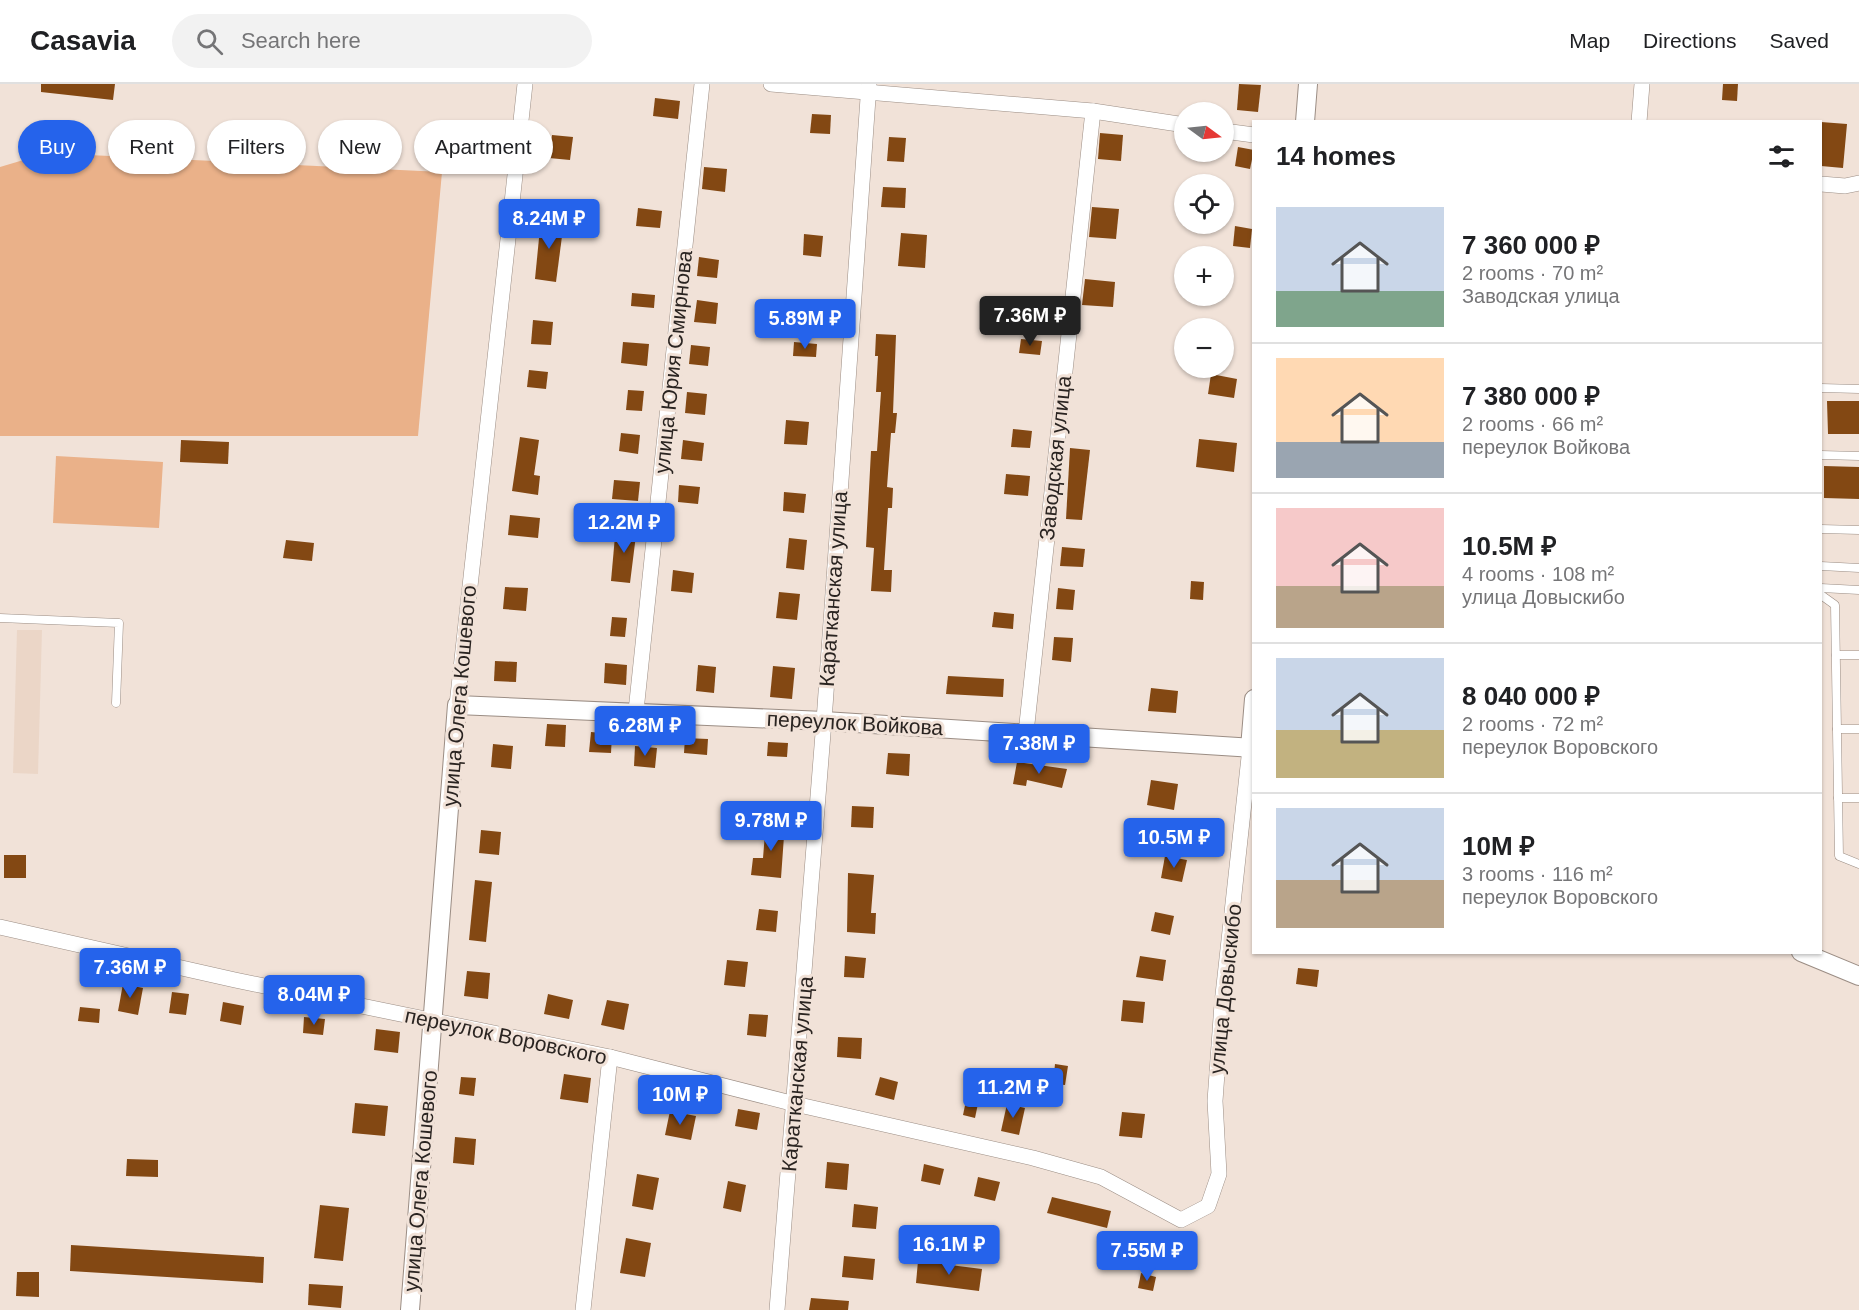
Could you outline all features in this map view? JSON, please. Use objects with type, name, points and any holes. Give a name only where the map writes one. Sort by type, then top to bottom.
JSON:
[{"type":"street","name":"улица Олега Кошевого","points":[[410,1310],[457,705],[525,84]]},
{"type":"street","name":"улица Юрия Смирнова","points":[[636,711],[702,84]]},
{"type":"street","points":[[771,84],[869,87],[1093,111],[1174,123]]},
{"type":"street","points":[[1305,120],[1308,84]]},
{"type":"street","points":[[1639,120],[1642,84]]},
{"type":"street","name":"Каратканская улица","points":[[777,1310],[824,721],[869,87]]},
{"type":"street","name":"Заводская улица","points":[[1026,733],[1093,111]]},
{"type":"street","points":[[1234,132],[1252,135]]},
{"type":"street","points":[[1822,184],[1845,186],[1859,183]]},
{"type":"street","name":"переулок Войкова","points":[[457,705],[636,711],[824,721],[1252,748]]},
{"type":"street","name":"улица Довыскибо","points":[[1208,1206],[1219,1174],[1215,1101],[1222,1004],[1252,748]]},
{"type":"street","name":"переулок Воровского","points":[[0,927],[433,1022],[610,1057],[795,1104],[1034,1158],[1101,1177],[1181,1220],[1208,1206]]},
{"type":"street","points":[[1806,954],[1859,976]]},
{"type":"street","points":[[583,1310],[610,1057]]},
{"type":"lane","points":[[1822,388],[1859,389]]},
{"type":"lane","points":[[1822,455],[1859,456]]},
{"type":"lane","points":[[1822,529],[1859,530]]},
{"type":"lane","points":[[1822,566],[1859,568]]},
{"type":"lane","points":[[1822,588],[1859,590]]},
{"type":"lane","points":[[1822,596],[1835,605],[1839,856],[1859,864]]},
{"type":"lane","points":[[0,618],[119,623],[116,703]]},
{"type":"lane","points":[[1836,655],[1859,655]]},
{"type":"lane","points":[[1837,729],[1859,729]]},
{"type":"lane","points":[[1838,798],[1859,798]]},
{"type":"shaded area","points":[[96,155],[108,156],[108,174],[195,174],[195,160],[207,161],[207,174],[306,174],[306,165],[318,166],[318,174],[402,174],[402,170],[414,171],[414,174],[442,174],[418,436],[0,436],[0,167],[18,162],[18,174],[96,174]]},
{"type":"shaded area","points":[[56,456],[163,462],[159,528],[53,523]]},
{"type":"shaded area","points":[[17,630],[42,630],[38,774],[13,773]]},
{"type":"building","points":[[41,84],[115,84],[113,100],[41,92]]},
{"type":"building","points":[[1239,84],[1261,85],[1258,112],[1237,110]]},
{"type":"building","points":[[1723,84],[1738,84],[1737,101],[1722,100]]},
{"type":"building","points":[[655,98],[680,101],[678,119],[653,116]]},
{"type":"building","points":[[812,114],[831,115],[830,134],[810,133]]},
{"type":"building","points":[[1822,122],[1847,124],[1843,168],[1822,166]]},
{"type":"building","points":[[1100,133],[1123,135],[1121,161],[1098,159]]},
{"type":"building","points":[[553,135],[573,137],[570,160],[553,158]]},
{"type":"building","points":[[889,137],[906,138],[904,162],[887,161]]},
{"type":"building","points":[[1238,147],[1252,150],[1250,169],[1235,166]]},
{"type":"building","points":[[704,167],[727,169],[725,192],[702,189]]},
{"type":"building","points":[[883,187],[906,188],[905,208],[881,207]]},
{"type":"building","points":[[1092,207],[1119,209],[1116,239],[1089,237]]},
{"type":"building","points":[[638,208],[662,211],[660,228],[636,226]]},
{"type":"building","points":[[541,218],[564,221],[556,282],[535,279]]},
{"type":"building","points":[[1235,226],[1252,229],[1250,248],[1233,246]]},
{"type":"building","points":[[901,233],[927,235],[925,268],[898,266]]},
{"type":"building","points":[[804,234],[823,236],[821,257],[803,255]]},
{"type":"building","points":[[699,257],[719,260],[717,278],[697,276]]},
{"type":"building","points":[[1085,279],[1115,282],[1113,307],[1082,305]]},
{"type":"building","points":[[632,293],[655,295],[654,308],[631,306]]},
{"type":"building","points":[[697,300],[718,303],[716,324],[694,322]]},
{"type":"building","points":[[800,306],[820,307],[819,320],[799,319]]},
{"type":"building","points":[[533,320],[553,322],[551,345],[531,344]]},
{"type":"building","points":[[876,334],[896,335],[893,413],[897,413],[895,433],[891,433],[887,487],[893,488],[892,508],[888,508],[884,570],[892,570],[891,592],[871,591],[874,548],[866,547],[871,451],[877,451],[881,392],[876,392],[878,356],[875,356]]},
{"type":"building","points":[[1021,339],[1042,341],[1040,355],[1019,353]]},
{"type":"building","points":[[623,342],[649,344],[647,366],[621,363]]},
{"type":"building","points":[[794,342],[817,344],[816,357],[793,356]]},
{"type":"building","points":[[691,345],[710,347],[708,366],[689,364]]},
{"type":"building","points":[[529,370],[548,372],[546,389],[527,387]]},
{"type":"building","points":[[1210,378],[1237,379],[1234,398],[1208,394]]},
{"type":"building","points":[[628,390],[644,391],[642,411],[626,410]]},
{"type":"building","points":[[687,392],[707,394],[705,415],[685,413]]},
{"type":"building","points":[[1827,401],[1859,401],[1859,434],[1828,434]]},
{"type":"building","points":[[786,420],[809,422],[807,445],[784,444]]},
{"type":"building","points":[[1013,429],[1032,431],[1030,448],[1011,447]]},
{"type":"building","points":[[621,433],[640,435],[638,454],[619,451]]},
{"type":"building","points":[[520,437],[539,440],[534,475],[540,476],[538,495],[512,491]]},
{"type":"building","points":[[1199,439],[1237,443],[1234,472],[1196,467]]},
{"type":"building","points":[[181,440],[229,442],[228,464],[180,462]]},
{"type":"building","points":[[683,440],[704,443],[702,461],[681,459]]},
{"type":"building","points":[[1070,448],[1090,450],[1082,520],[1066,519]]},
{"type":"building","points":[[1824,466],[1859,467],[1859,499],[1824,498]]},
{"type":"building","points":[[1006,474],[1030,476],[1028,496],[1004,494]]},
{"type":"building","points":[[614,480],[640,482],[638,501],[612,499]]},
{"type":"building","points":[[679,485],[700,487],[698,504],[678,502]]},
{"type":"building","points":[[784,492],[806,494],[804,513],[783,511]]},
{"type":"building","points":[[510,515],[540,518],[538,538],[508,535]]},
{"type":"building","points":[[616,525],[637,527],[630,583],[611,581]]},
{"type":"building","points":[[789,538],[807,540],[804,570],[786,568]]},
{"type":"building","points":[[286,540],[314,543],[312,561],[283,558]]},
{"type":"building","points":[[1062,547],[1085,549],[1083,567],[1060,566]]},
{"type":"building","points":[[673,570],[694,573],[692,593],[671,591]]},
{"type":"building","points":[[1191,581],[1204,582],[1203,600],[1190,599]]},
{"type":"building","points":[[505,587],[528,588],[526,611],[503,609]]},
{"type":"building","points":[[1058,588],[1075,590],[1073,610],[1056,609]]},
{"type":"building","points":[[779,592],[800,594],[797,620],[776,618]]},
{"type":"building","points":[[994,612],[1014,614],[1013,629],[992,627]]},
{"type":"building","points":[[612,617],[627,618],[625,637],[610,636]]},
{"type":"building","points":[[1054,637],[1073,638],[1071,662],[1052,660]]},
{"type":"building","points":[[495,661],[517,662],[516,682],[494,681]]},
{"type":"building","points":[[605,663],[627,665],[626,685],[604,683]]},
{"type":"building","points":[[698,665],[716,667],[714,693],[696,691]]},
{"type":"building","points":[[773,666],[795,668],[792,699],[770,697]]},
{"type":"building","points":[[948,676],[1004,679],[1003,697],[946,694]]},
{"type":"building","points":[[1151,688],[1178,691],[1176,713],[1148,711]]},
{"type":"building","points":[[547,724],[566,725],[565,747],[545,746]]},
{"type":"building","points":[[591,732],[612,734],[611,753],[589,752]]},
{"type":"building","points":[[685,738],[708,739],[707,755],[684,753]]},
{"type":"building","points":[[768,742],[788,743],[787,757],[767,756]]},
{"type":"building","points":[[493,744],[513,746],[511,769],[491,767]]},
{"type":"building","points":[[635,746],[657,748],[655,768],[634,766]]},
{"type":"building","points":[[888,753],[910,754],[909,776],[886,774]]},
{"type":"building","points":[[1017,762],[1067,769],[1062,788],[1027,780],[1026,786],[1013,784]]},
{"type":"building","points":[[1151,780],[1178,784],[1174,810],[1147,805]]},
{"type":"building","points":[[852,806],[874,807],[873,828],[851,827]]},
{"type":"building","points":[[766,821],[785,822],[781,878],[751,875],[753,858],[763,858]]},
{"type":"building","points":[[481,830],[501,832],[499,855],[479,853]]},
{"type":"building","points":[[4,855],[26,855],[26,878],[4,878]]},
{"type":"building","points":[[1165,856],[1187,860],[1182,882],[1161,878]]},
{"type":"building","points":[[848,873],[874,875],[871,913],[876,913],[875,934],[847,932]]},
{"type":"building","points":[[475,880],[492,882],[486,942],[469,940]]},
{"type":"building","points":[[759,909],[778,911],[776,932],[756,930]]},
{"type":"building","points":[[1155,912],[1174,916],[1170,935],[1151,931]]},
{"type":"building","points":[[845,956],[866,958],[864,978],[844,977]]},
{"type":"building","points":[[1140,956],[1166,960],[1163,981],[1136,977]]},
{"type":"building","points":[[727,960],[748,962],[745,987],[724,985]]},
{"type":"building","points":[[1298,968],[1319,970],[1317,987],[1296,984]]},
{"type":"building","points":[[467,971],[490,973],[488,999],[464,996]]},
{"type":"building","points":[[123,984],[143,988],[138,1015],[118,1011]]},
{"type":"building","points":[[172,992],[189,994],[186,1015],[169,1013]]},
{"type":"building","points":[[548,994],[573,1000],[569,1019],[544,1014]]},
{"type":"building","points":[[607,1000],[629,1004],[624,1030],[601,1025]]},
{"type":"building","points":[[1123,1000],[1145,1002],[1143,1023],[1121,1021]]},
{"type":"building","points":[[223,1002],[244,1006],[241,1025],[220,1021]]},
{"type":"building","points":[[80,1007],[100,1009],[99,1023],[78,1021]]},
{"type":"building","points":[[749,1014],[768,1015],[766,1037],[747,1035]]},
{"type":"building","points":[[304,1017],[325,1019],[323,1035],[303,1033]]},
{"type":"building","points":[[376,1029],[400,1032],[398,1053],[374,1050]]},
{"type":"building","points":[[838,1037],[862,1038],[861,1059],[837,1057]]},
{"type":"building","points":[[1055,1064],[1068,1066],[1065,1085],[1053,1084]]},
{"type":"building","points":[[564,1074],[591,1078],[588,1103],[560,1099]]},
{"type":"building","points":[[461,1077],[476,1078],[474,1096],[459,1094]]},
{"type":"building","points":[[880,1077],[898,1082],[894,1100],[875,1095]]},
{"type":"building","points":[[968,1091],[980,1094],[975,1118],[963,1115]]},
{"type":"building","points":[[355,1103],[388,1106],[385,1136],[352,1133]]},
{"type":"building","points":[[1007,1104],[1025,1108],[1019,1135],[1001,1131]]},
{"type":"building","points":[[738,1109],[760,1113],[757,1130],[735,1126]]},
{"type":"building","points":[[670,1111],[696,1116],[691,1140],[665,1135]]},
{"type":"building","points":[[1122,1112],[1145,1114],[1142,1138],[1119,1136]]},
{"type":"building","points":[[455,1137],[476,1139],[474,1165],[453,1163]]},
{"type":"building","points":[[127,1159],[158,1160],[158,1177],[126,1176]]},
{"type":"building","points":[[827,1162],[849,1164],[847,1190],[825,1188]]},
{"type":"building","points":[[924,1164],[944,1169],[940,1185],[921,1181]]},
{"type":"building","points":[[637,1174],[659,1178],[653,1210],[632,1206]]},
{"type":"building","points":[[978,1177],[1000,1182],[995,1201],[974,1196]]},
{"type":"building","points":[[728,1181],[746,1185],[741,1212],[723,1208]]},
{"type":"building","points":[[1052,1197],[1111,1211],[1107,1228],[1047,1213]]},
{"type":"building","points":[[854,1204],[878,1207],[876,1229],[852,1227]]},
{"type":"building","points":[[320,1205],[349,1208],[343,1261],[314,1258]]},
{"type":"building","points":[[626,1238],[651,1243],[645,1277],[620,1273]]},
{"type":"building","points":[[71,1245],[264,1257],[263,1283],[70,1271]]},
{"type":"building","points":[[844,1256],[875,1259],[873,1280],[842,1277]]},
{"type":"building","points":[[918,1261],[982,1269],[979,1291],[916,1283]]},
{"type":"building","points":[[17,1272],[39,1272],[39,1297],[16,1296]]},
{"type":"building","points":[[1141,1273],[1156,1277],[1153,1291],[1138,1288]]},
{"type":"building","points":[[309,1284],[343,1286],[341,1308],[308,1305]]},
{"type":"building","points":[[811,1298],[849,1301],[848,1310],[809,1310]]}]
